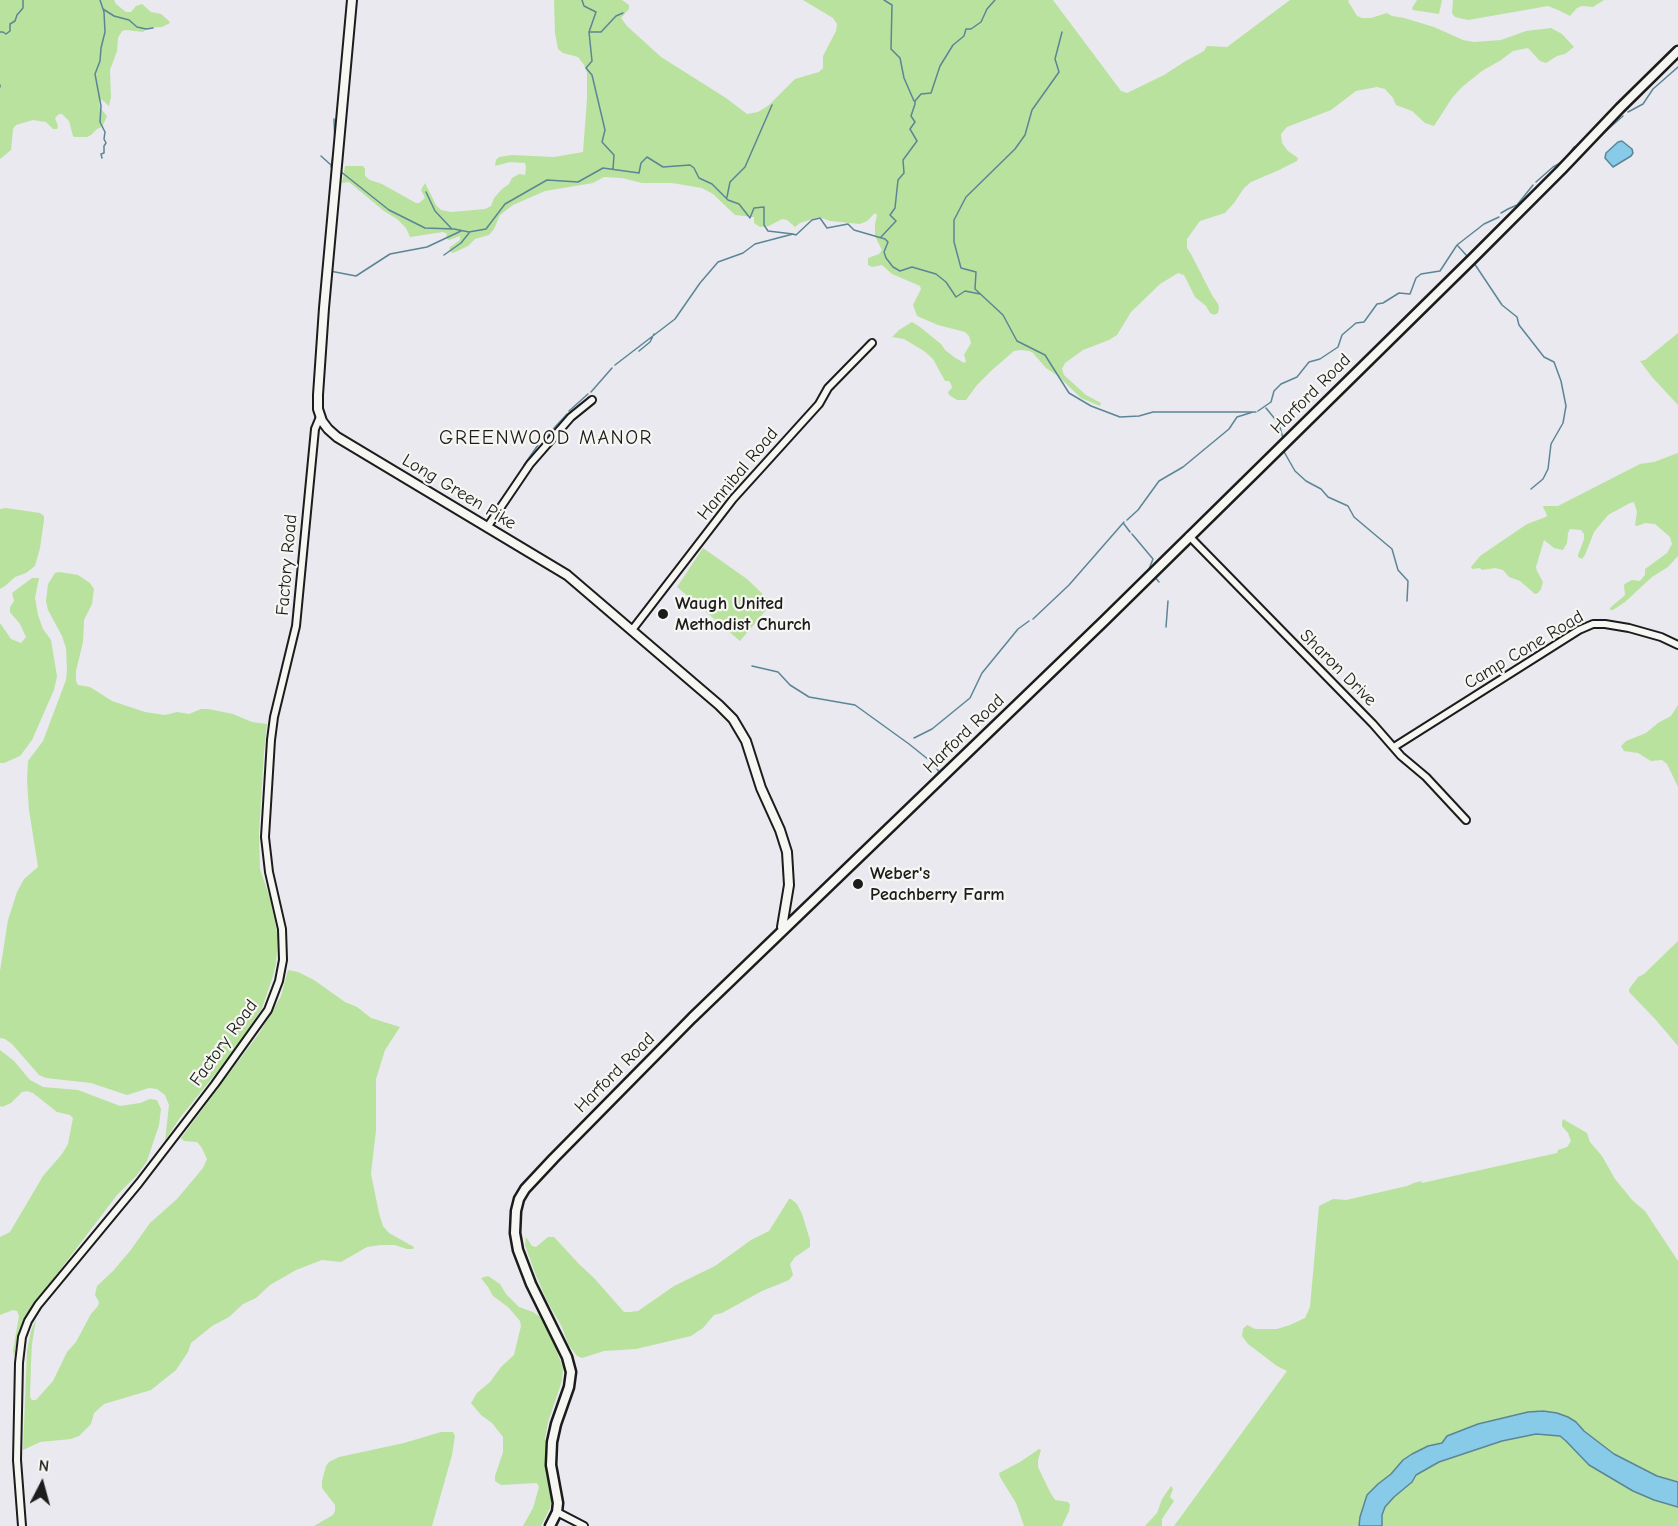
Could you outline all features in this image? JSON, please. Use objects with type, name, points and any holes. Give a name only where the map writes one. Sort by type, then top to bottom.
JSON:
[{"type":"main road","name":"Harford Road","points":[[550,1526],[556,1512],[558,1495],[551,1465],[551,1446],[556,1424],[570,1387],[571,1369],[564,1349],[519,1255],[515,1228],[516,1211],[519,1199],[527,1186],[692,1018],[1028,695],[1465,266],[1678,51]]},
{"type":"street","points":[[320,417],[318,395],[324,309],[352,0]]},
{"type":"street","name":"Hannibal Road","points":[[632,630],[733,499],[819,404],[828,388],[872,343]]},
{"type":"street","points":[[488,526],[530,464],[571,417],[592,400]]},
{"type":"street","name":"Long Green Pike","points":[[320,417],[325,426],[337,437],[561,570],[737,723],[744,735],[761,789],[777,823],[787,852],[789,879],[783,929]]},
{"type":"street","name":"Factory Road","points":[[22,1526],[17,1460],[19,1363],[22,1337],[28,1321],[38,1305],[140,1183],[215,1084],[268,1010],[279,981],[283,960],[283,939],[269,872],[265,837],[271,740],[274,717],[296,626],[315,429],[320,417]]},
{"type":"street","name":"Sharon Drive","points":[[1189,536],[1466,820]]},
{"type":"street","name":"Camp Cone Road","points":[[1394,747],[1579,630],[1593,624],[1629,628],[1661,637],[1678,645]]},
{"type":"street","points":[[556,1512],[584,1526]]},
{"type":"green space","points":[[0,0],[114,0],[126,12],[131,12],[136,6],[142,4],[151,12],[161,14],[170,23],[162,27],[148,28],[143,32],[122,31],[110,70],[109,106],[101,99],[99,102],[100,108],[107,116],[102,127],[87,137],[74,137],[69,121],[62,114],[55,118],[57,129],[53,129],[46,122],[33,120],[16,125],[13,129],[11,150],[0,159]]},
{"type":"green space","points":[[554,0],[622,0],[629,5],[629,9],[621,18],[627,26],[661,57],[747,114],[758,112],[769,105],[795,79],[819,72],[823,68],[823,56],[836,31],[837,24],[833,18],[803,0],[1053,0],[1121,91],[1127,93],[1164,75],[1204,51],[1207,46],[1227,47],[1290,0],[1349,0],[1357,16],[1362,18],[1387,13],[1474,42],[1501,40],[1526,31],[1551,28],[1562,34],[1574,47],[1546,63],[1540,61],[1528,48],[1513,51],[1462,87],[1434,126],[1425,123],[1412,111],[1396,105],[1385,89],[1377,87],[1356,91],[1331,110],[1287,127],[1281,134],[1282,143],[1298,158],[1297,161],[1251,182],[1225,213],[1200,221],[1187,239],[1187,248],[1218,304],[1218,313],[1214,315],[1210,313],[1206,306],[1195,297],[1184,275],[1178,273],[1160,284],[1131,312],[1117,335],[1083,350],[1065,363],[1062,369],[1064,375],[1086,395],[1101,403],[1100,406],[1081,398],[1046,368],[1033,353],[1021,350],[1014,351],[992,370],[966,400],[957,400],[949,395],[951,384],[945,381],[933,359],[904,339],[892,337],[912,322],[964,363],[966,361],[964,355],[971,343],[969,336],[965,332],[938,325],[917,316],[913,305],[921,289],[920,286],[892,274],[882,265],[872,267],[868,265],[868,258],[879,254],[882,250],[875,236],[877,215],[875,213],[860,224],[830,221],[819,217],[795,227],[782,219],[769,226],[760,227],[754,223],[754,217],[735,215],[713,194],[702,188],[604,177],[593,183],[545,191],[513,205],[500,215],[489,235],[475,239],[468,246],[453,253],[449,251],[450,247],[460,240],[460,236],[449,240],[446,238],[447,234],[443,232],[410,237],[406,228],[397,219],[349,182],[342,183],[345,166],[363,166],[365,176],[370,180],[416,203],[425,198],[421,190],[425,183],[441,210],[451,212],[485,209],[491,206],[494,198],[512,178],[519,174],[525,175],[525,163],[510,162],[495,166],[499,157],[512,155],[554,157],[583,152],[587,72],[578,57],[563,53],[558,49]]},
{"type":"green space","points":[[1417,0],[1442,0],[1439,14],[1413,10]]},
{"type":"green space","points":[[1453,0],[1604,0],[1593,7],[1577,8],[1570,16],[1548,6],[1468,20],[1455,17],[1452,13]]},
{"type":"green space","points":[[1678,333],[1678,405],[1640,361],[1645,360]]},
{"type":"green space","points":[[1678,453],[1678,556],[1668,567],[1652,577],[1613,610],[1610,608],[1625,595],[1624,585],[1632,580],[1640,581],[1645,575],[1645,569],[1667,553],[1672,544],[1670,537],[1655,524],[1635,525],[1637,512],[1634,502],[1608,515],[1594,532],[1582,559],[1578,557],[1584,539],[1581,530],[1570,529],[1563,550],[1554,548],[1544,540],[1536,567],[1543,582],[1538,593],[1535,594],[1520,581],[1509,577],[1503,570],[1472,569],[1471,567],[1480,556],[1527,524],[1546,517],[1544,506],[1558,506],[1640,464],[1654,462]]},
{"type":"green space","points":[[0,509],[40,513],[44,516],[44,520],[35,566],[0,589]]},
{"type":"green space","points":[[703,548],[747,579],[772,603],[740,641],[677,587]]},
{"type":"green space","points":[[55,573],[78,575],[90,583],[94,589],[92,604],[84,620],[83,642],[76,671],[78,685],[90,687],[112,701],[145,712],[165,715],[177,712],[189,714],[208,709],[267,724],[259,834],[260,869],[270,898],[278,937],[276,964],[262,1008],[254,1021],[226,1061],[179,1119],[165,1141],[169,1105],[165,1095],[157,1089],[149,1088],[127,1095],[91,1083],[46,1078],[39,1075],[12,1044],[0,1038],[0,971],[8,920],[24,879],[38,867],[29,810],[28,761],[43,741],[66,680],[66,648],[46,601],[48,584]]},
{"type":"green space","points":[[32,578],[39,578],[35,598],[38,615],[43,629],[51,640],[57,676],[54,690],[32,740],[20,756],[0,763],[0,623],[11,639],[21,643],[26,637],[20,624],[10,612],[10,607],[14,601],[12,593]]},
{"type":"green space","points":[[1678,705],[1678,787],[1667,764],[1662,760],[1651,761],[1638,753],[1624,751],[1621,746],[1671,716]]},
{"type":"green space","points":[[1678,941],[1678,1046],[1629,992],[1629,989],[1638,977]]},
{"type":"green space","points":[[288,970],[314,980],[371,1018],[400,1027],[385,1050],[376,1079],[376,1130],[371,1174],[383,1226],[389,1233],[414,1247],[413,1249],[395,1245],[367,1247],[341,1262],[322,1260],[296,1270],[270,1285],[256,1298],[243,1304],[229,1317],[212,1326],[191,1343],[176,1370],[151,1390],[104,1404],[94,1413],[91,1424],[79,1436],[40,1442],[23,1450],[27,1351],[36,1319],[31,1364],[30,1397],[32,1400],[36,1400],[53,1381],[67,1352],[76,1342],[91,1314],[98,1306],[99,1302],[95,1295],[97,1286],[130,1251],[150,1223],[177,1199],[203,1168],[207,1159],[202,1148],[197,1142],[184,1141],[181,1138],[260,1032],[281,996]]},
{"type":"green space","points":[[0,1050],[14,1061],[30,1080],[43,1087],[78,1090],[120,1106],[150,1099],[157,1100],[161,1109],[159,1125],[147,1161],[117,1195],[34,1304],[19,1330],[14,1357],[19,1316],[17,1311],[13,1310],[0,1315],[0,1237],[10,1232],[43,1176],[62,1154],[68,1144],[73,1118],[57,1112],[33,1093],[27,1091],[22,1092],[11,1103],[0,1106]]},
{"type":"green space","points":[[1563,1119],[1587,1133],[1590,1142],[1602,1156],[1615,1179],[1633,1201],[1645,1211],[1678,1261],[1678,1526],[1174,1526],[1287,1371],[1248,1344],[1242,1336],[1243,1329],[1247,1325],[1255,1329],[1277,1329],[1305,1318],[1310,1307],[1319,1206],[1333,1199],[1346,1200],[1421,1181],[1422,1183],[1557,1153],[1558,1150],[1567,1147],[1571,1141],[1562,1126]]},
{"type":"green space","points":[[789,1199],[797,1204],[802,1214],[810,1247],[795,1257],[790,1264],[793,1275],[789,1280],[714,1315],[703,1328],[691,1336],[636,1349],[604,1351],[582,1358],[577,1356],[568,1344],[562,1327],[547,1301],[525,1245],[526,1237],[532,1246],[536,1247],[548,1237],[554,1237],[624,1312],[638,1311],[674,1286],[715,1266],[751,1240],[769,1231]]},
{"type":"green space","points":[[488,1276],[500,1284],[519,1307],[539,1316],[548,1327],[563,1368],[562,1381],[548,1422],[545,1439],[546,1474],[552,1498],[541,1526],[523,1526],[533,1508],[539,1487],[537,1483],[501,1485],[495,1481],[503,1452],[503,1437],[471,1403],[477,1393],[514,1355],[521,1326],[520,1321],[508,1307],[493,1296],[481,1278]]},
{"type":"green space","points":[[441,1432],[453,1432],[455,1436],[432,1526],[314,1526],[333,1515],[335,1511],[335,1505],[322,1488],[326,1466],[329,1462],[339,1457],[404,1443]]},
{"type":"green space","points":[[1039,1449],[1041,1450],[1038,1467],[1050,1492],[1055,1500],[1068,1502],[1070,1505],[1062,1526],[1024,1526],[1016,1503],[1000,1477],[999,1473]]},
{"type":"green space","points":[[1171,1486],[1173,1489],[1170,1497],[1174,1501],[1162,1519],[1162,1526],[1145,1526],[1157,1513],[1162,1499]]},
{"type":"water","points":[[1622,141],[1632,149],[1633,153],[1613,167],[1605,158],[1606,153]]},
{"type":"water","points":[[1543,1411],[1568,1417],[1614,1454],[1657,1476],[1678,1482],[1678,1507],[1633,1491],[1589,1465],[1560,1436],[1536,1434],[1502,1441],[1439,1462],[1416,1475],[1412,1482],[1385,1507],[1382,1526],[1359,1526],[1367,1495],[1412,1454],[1428,1446],[1442,1443],[1447,1436],[1478,1424],[1528,1412]]},
{"type":"waterway","points":[[0,32],[6,34],[10,31],[10,24],[15,21],[23,8],[23,0]]},
{"type":"waterway","points":[[100,0],[104,12],[105,32],[100,61],[95,74],[101,106],[100,122],[105,132],[106,143],[104,153],[101,154],[102,158]]},
{"type":"waterway","points":[[582,0],[584,6],[596,12],[589,32],[592,61],[586,68],[592,75],[605,130],[602,142],[614,155],[613,169]]},
{"type":"waterway","points":[[884,0],[892,5],[891,49],[900,58],[904,78],[914,101]]},
{"type":"waterway","points":[[881,237],[896,221],[890,215],[895,208],[898,180],[904,173],[903,160],[917,141],[910,129],[915,122],[911,116],[915,101],[921,94],[931,93],[940,66],[953,45],[964,36],[966,29],[971,29],[981,22],[987,9],[995,0]]},
{"type":"waterway","points":[[103,9],[114,16],[129,20],[137,27],[153,28]]},
{"type":"waterway","points":[[590,32],[601,32],[616,16],[623,13]]},
{"type":"waterway","points":[[1062,32],[1055,59],[1059,72],[1032,110],[1025,135],[1015,149],[966,197],[954,220],[954,242],[961,268],[976,272],[975,289],[1003,315],[1017,341],[1045,355],[1069,393],[1091,406],[1120,417],[1139,416],[1153,412],[1256,412]]},
{"type":"waterway","points":[[1628,112],[1643,104],[1653,89],[1678,67]]},
{"type":"waterway","points":[[727,197],[730,182],[745,167],[772,105]]},
{"type":"waterway","points":[[1590,145],[1623,116]]},
{"type":"waterway","points":[[331,167],[335,144],[334,119]]},
{"type":"waterway","points":[[1536,182],[1553,167],[1564,161],[1574,147],[1578,146]]},
{"type":"waterway","points":[[321,156],[331,165]]},
{"type":"waterway","points":[[340,171],[389,210],[425,228],[469,232],[486,229],[505,204],[547,180],[578,182],[603,168],[639,173],[641,163],[647,157],[663,167],[690,165],[699,178],[712,184],[728,200],[739,204],[750,218],[754,208],[764,207],[764,225],[768,231],[793,234]]},
{"type":"waterway","points":[[1501,213],[1517,205],[1533,185]]},
{"type":"waterway","points":[[426,192],[435,211],[451,228]]},
{"type":"waterway","points":[[1258,411],[1271,402],[1274,391],[1281,384],[1297,377],[1309,362],[1320,359],[1338,347],[1342,335],[1356,323],[1364,322],[1377,304],[1399,293],[1410,294],[1416,278],[1421,274],[1440,271],[1457,245],[1484,224],[1499,217]]},
{"type":"waterway","points":[[615,365],[675,319],[718,262],[743,253],[755,244],[796,235],[812,220],[820,218],[827,228],[848,224],[854,230],[885,239],[888,242],[884,252],[886,258],[893,267],[900,271],[912,267],[936,274],[946,282],[956,297],[965,291],[980,294]]},
{"type":"waterway","points":[[330,271],[356,276],[390,254],[427,247],[461,231]]},
{"type":"waterway","points":[[444,255],[461,243],[469,233]]},
{"type":"waterway","points":[[1458,246],[1467,256]]},
{"type":"waterway","points":[[1474,263],[1502,305],[1517,317],[1519,325],[1544,357],[1554,362],[1561,381],[1566,406],[1563,423],[1551,444],[1548,469],[1543,479],[1531,489]]},
{"type":"waterway","points":[[639,351],[650,342],[654,334]]},
{"type":"waterway","points":[[591,392],[612,368]]},
{"type":"waterway","points":[[569,411],[588,394]]},
{"type":"waterway","points":[[1266,408],[1279,424],[1283,438]]},
{"type":"waterway","points":[[1127,520],[1138,510],[1159,481],[1183,467],[1229,429],[1237,417],[1253,412]]},
{"type":"waterway","points":[[544,439],[567,414]]},
{"type":"waterway","points":[[524,465],[538,445]]},
{"type":"waterway","points":[[1283,450],[1295,471],[1306,481],[1321,489],[1328,497],[1348,506],[1354,517],[1392,549],[1398,570],[1408,581],[1407,601]]},
{"type":"waterway","points":[[1033,619],[1069,585],[1124,522]]},
{"type":"waterway","points":[[1124,524],[1130,532]]},
{"type":"waterway","points":[[1132,534],[1153,559],[1149,569]]},
{"type":"waterway","points":[[1154,576],[1159,582]]},
{"type":"waterway","points":[[1166,627],[1168,601]]},
{"type":"waterway","points":[[914,738],[932,729],[970,698],[982,673],[1018,629],[1029,621]]},
{"type":"waterway","points":[[752,666],[778,672],[790,685],[809,697],[855,705],[934,764],[939,772],[931,781]]},
{"type":"place","name":"Waugh United Methodist Church","points":[[663,614]]},
{"type":"place","name":"Weber's Peachberry Farm","points":[[858,884]]},
{"type":"district","name":"GREENWOOD MANOR","points":[[546,438]]}]
